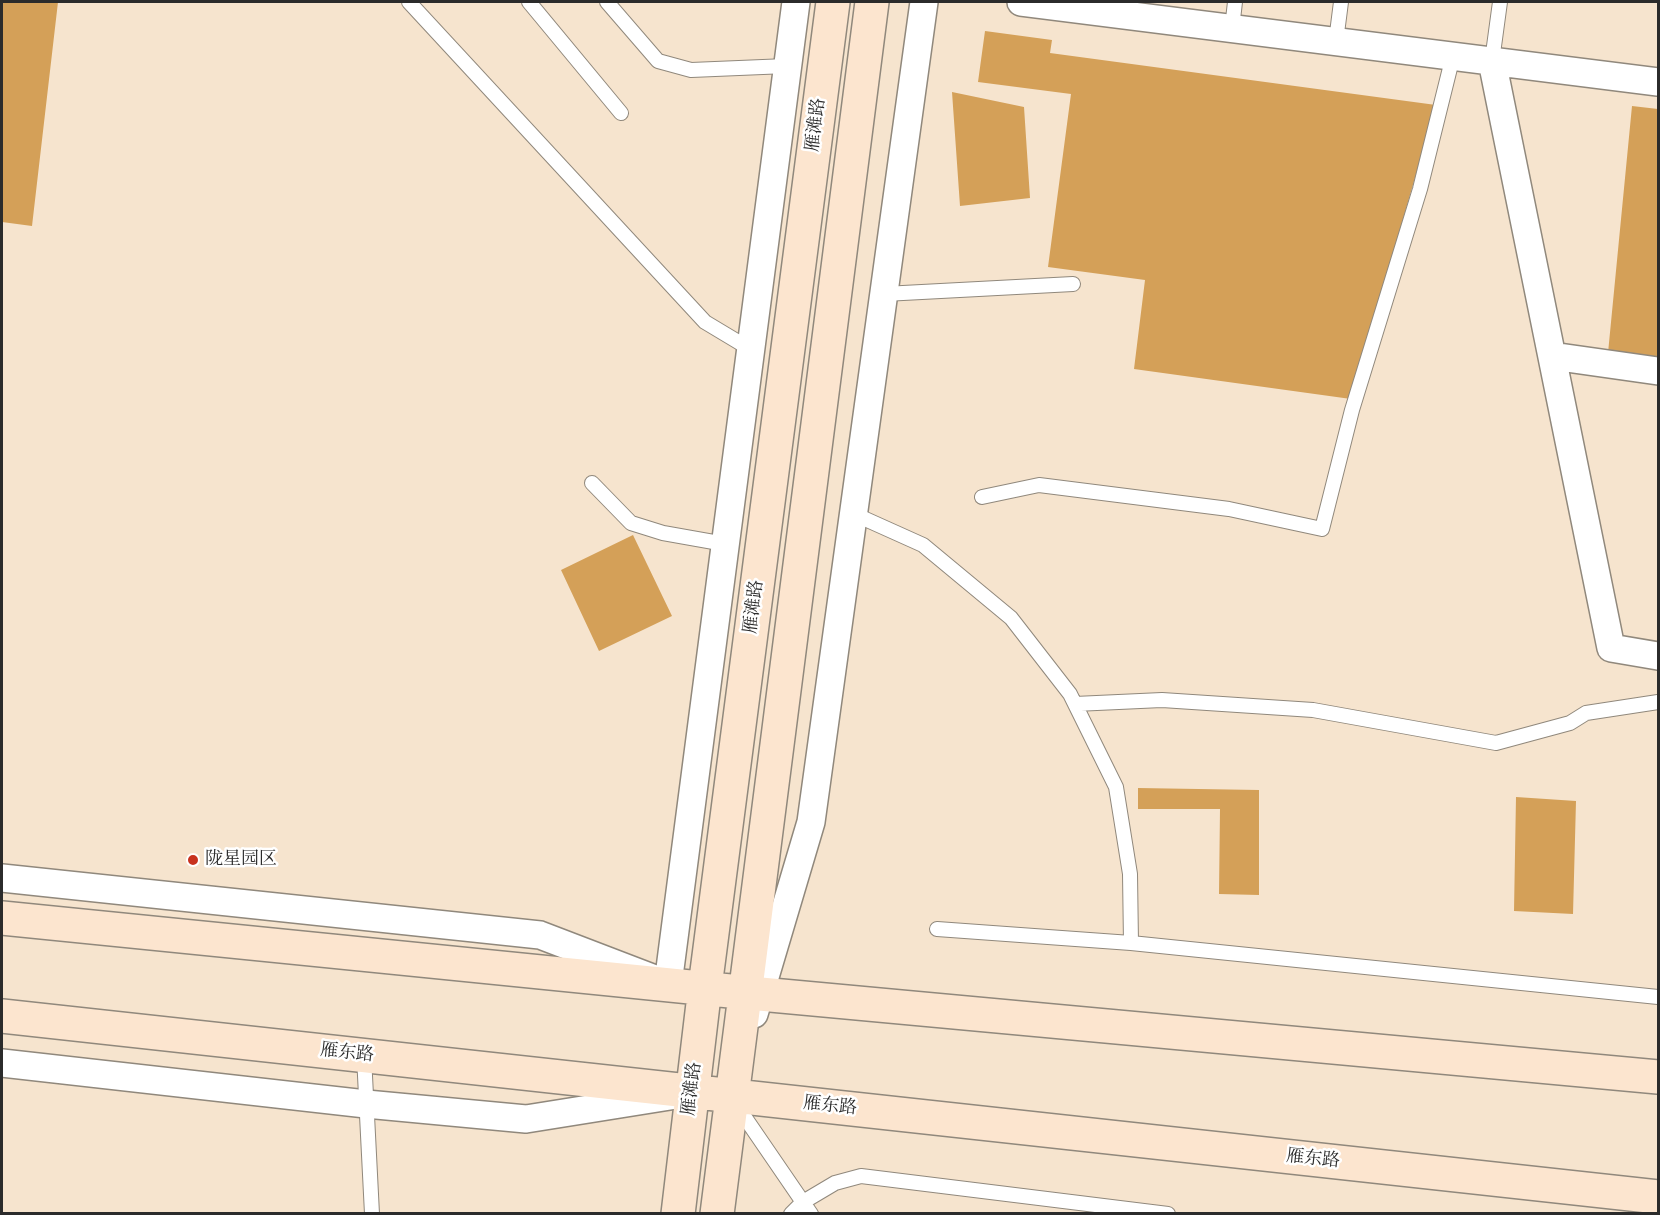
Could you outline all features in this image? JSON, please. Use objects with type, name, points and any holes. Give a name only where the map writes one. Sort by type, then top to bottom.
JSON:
[{"type":"main road","name":"雁滩路","points":[[678,1214],[705,987],[833,2]]},
{"type":"main road","points":[[717,1214],[731,1096],[752,993],[872,2]]},
{"type":"main road","points":[[2,918],[752,993],[1659,1077]]},
{"type":"main road","name":"雁东路","points":[[2,1016],[1659,1197]]},
{"type":"street","name":"雁滩路","points":[[668,984],[796,2]]},
{"type":"street","points":[[752,993],[811,822],[924,2]]},
{"type":"street","points":[[1021,2],[1659,82]]},
{"type":"street","points":[[1492,61],[1611,648],[1659,656]]},
{"type":"street","points":[[1552,356],[1659,371]]},
{"type":"street","points":[[2,878],[540,934],[668,984]]},
{"type":"street","points":[[2,1063],[366,1104],[526,1119],[693,1092]]},
{"type":"lane","points":[[409,2],[705,322],[750,349]]},
{"type":"lane","points":[[529,2],[621,113]]},
{"type":"lane","points":[[607,2],[658,61],[691,70],[787,66]]},
{"type":"lane","points":[[1233,28],[1235,2]]},
{"type":"lane","points":[[1336,41],[1341,2]]},
{"type":"lane","points":[[1492,61],[1500,2]]},
{"type":"lane","points":[[982,497],[1039,485],[1229,509],[1322,529],[1352,410],[1420,189],[1453,56]]},
{"type":"lane","points":[[884,294],[1073,284]]},
{"type":"lane","points":[[592,483],[631,523],[663,533],[725,544]]},
{"type":"lane","points":[[854,514],[923,545],[1011,618],[1070,694],[1116,787],[1130,874],[1131,943]]},
{"type":"lane","points":[[1075,704],[1162,700],[1313,710],[1496,743],[1570,723],[1586,712],[1659,702]]},
{"type":"lane","points":[[937,929],[1131,943],[1659,997]]},
{"type":"lane","points":[[364,1056],[372,1214]]},
{"type":"lane","points":[[731,1096],[807,1208]]},
{"type":"lane","points":[[791,1214],[807,1208],[835,1183],[861,1176],[1168,1214]]},
{"type":"building","points":[[2,2],[58,2],[32,226],[2,222]]},
{"type":"building","points":[[985,31],[1052,40],[1050,53],[1436,105],[1351,399],[1134,369],[1145,280],[1048,267],[1071,94],[978,82]]},
{"type":"building","points":[[952,92],[1024,107],[1030,198],[960,206]]},
{"type":"building","points":[[1632,106],[1658,109],[1658,358],[1608,353]]},
{"type":"building","points":[[633,535],[672,616],[599,651],[561,570]]},
{"type":"building","points":[[1138,788],[1259,790],[1259,895],[1219,894],[1220,809],[1138,809]]},
{"type":"building","points":[[1516,797],[1576,801],[1573,914],[1514,911]]},
{"type":"place","name":"陇星园区","points":[[193,860]]}]
